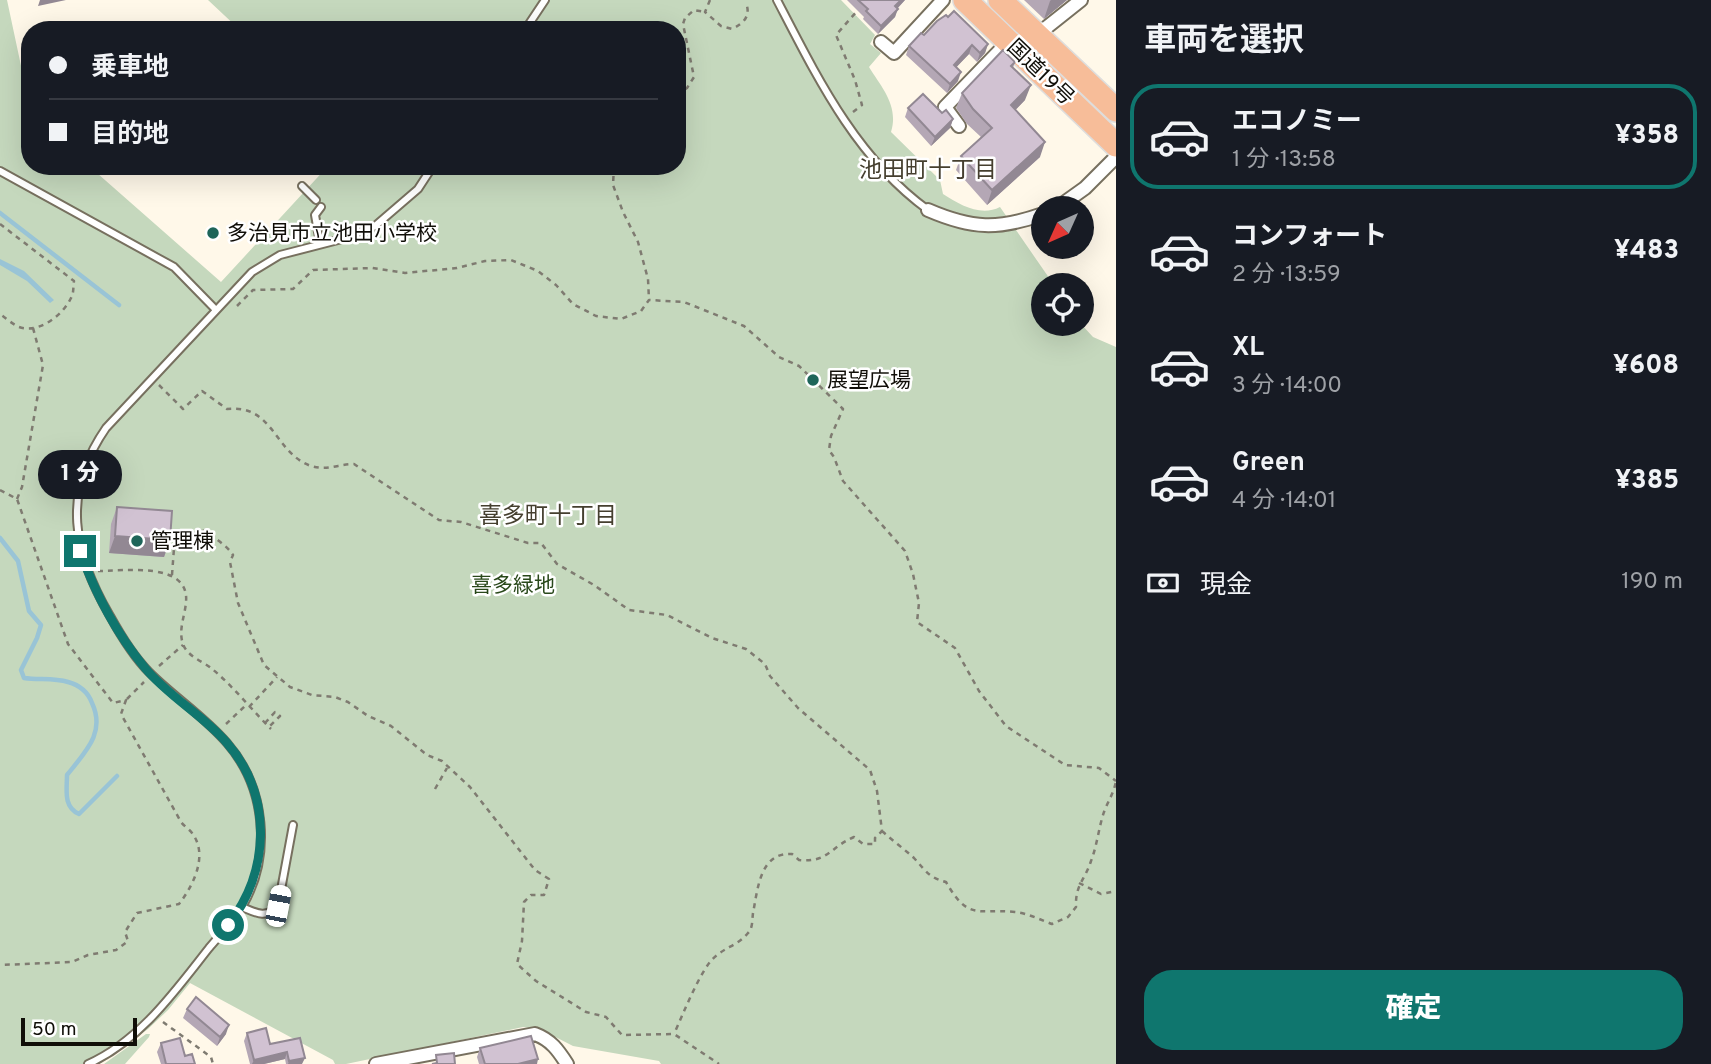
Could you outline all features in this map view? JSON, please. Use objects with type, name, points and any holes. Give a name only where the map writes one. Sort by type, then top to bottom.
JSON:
[{"type":"highway","name":"国道19号","points":[[965,0],[1116,145]]},
{"type":"highway","name":"国道19号","points":[[1000,0],[1116,110]]},
{"type":"street","points":[[881,42],[894,53],[943,0]]},
{"type":"street","points":[[1037,35],[1082,0]]},
{"type":"street","points":[[959,126],[945,107],[1009,41]]},
{"type":"street","points":[[1074,196],[1116,158]]},
{"type":"street","points":[[928,211],[960,222],[990,227],[1031,218]]},
{"type":"street","points":[[376,1064],[535,1034],[547,1038],[556,1046],[566,1063]]},
{"type":"lane","points":[[531,21],[545,0]]},
{"type":"lane","points":[[777,0],[820,83],[861,143],[905,194],[928,211]]},
{"type":"lane","points":[[0,171],[174,267],[216,310]]},
{"type":"lane","points":[[88,1064],[131,1037],[154,1015],[242,907],[256,874],[261,829],[257,802],[244,766],[227,743],[171,695],[146,669],[122,637],[96,592],[78,540],[77,508],[88,462],[96,443],[121,412],[253,272],[280,255],[342,239],[375,226],[418,189],[427,175]]},
{"type":"lane","points":[[302,186],[316,200]]},
{"type":"lane","points":[[320,243],[315,215],[321,208]]},
{"type":"lane","points":[[242,907],[258,914],[266,914],[278,906],[293,825]]},
{"type":"path","points":[[705,12],[710,0]]},
{"type":"path","points":[[684,21],[694,10],[705,12],[722,26],[733,29],[744,22],[748,15],[746,3]]},
{"type":"path","points":[[851,114],[862,105],[855,80],[836,35],[859,9]]},
{"type":"path","points":[[686,38],[694,77],[686,89]]},
{"type":"path","points":[[230,313],[253,290],[293,289],[313,270],[372,268],[405,273],[457,268],[485,261],[511,260],[538,271],[556,285],[573,304],[596,316],[621,319],[641,311],[649,300],[648,278],[638,242],[613,185],[614,175]]},
{"type":"path","points":[[0,223],[74,281],[73,296],[57,317],[33,328],[21,328],[0,314]]},
{"type":"path","points":[[159,385],[183,409],[202,391],[227,409],[239,408],[254,412],[270,425],[274,434],[296,457],[311,466],[335,469],[354,464],[439,520],[461,522],[528,543],[541,543],[557,564],[594,585],[629,610],[667,615],[712,638],[746,649],[765,664],[770,676],[798,708],[870,770],[877,791],[883,831],[933,879],[946,882],[956,900],[974,911],[1017,912],[1052,924],[1068,917],[1076,908],[1075,896],[1079,883],[1091,862],[1103,813],[1113,795],[1116,781],[1098,768],[1065,765],[1006,726],[979,691],[955,648],[917,622],[919,603],[905,551],[842,481],[829,450],[831,436],[843,409],[799,366],[779,357],[744,326],[684,302],[649,300]]},
{"type":"path","points":[[33,328],[43,365],[22,487],[17,499],[68,644],[113,703],[126,700]]},
{"type":"path","points":[[0,490],[17,499]]},
{"type":"path","points":[[172,575],[174,548],[195,533],[207,530],[215,539],[228,546],[233,555],[230,562],[238,603],[264,665],[290,687],[312,695],[335,697],[348,702],[368,716],[391,726],[427,755],[442,761],[470,787],[535,870],[549,879],[544,895],[530,895],[524,902],[522,941],[517,964],[536,981],[586,1012],[606,1017],[622,1035],[674,1034],[719,1064]]},
{"type":"path","points":[[88,574],[98,570],[161,572],[176,576],[186,589],[187,602],[181,623],[183,645],[192,656],[225,681],[247,706],[270,728],[280,716],[275,712],[265,723]]},
{"type":"path","points":[[158,667],[183,645]]},
{"type":"path","points":[[224,726],[277,677]]},
{"type":"path","points":[[0,965],[72,962],[88,955],[116,950],[128,942],[125,932],[137,913],[179,904],[191,886],[201,857],[193,834],[181,822],[121,714],[126,700],[144,682]]},
{"type":"path","points":[[435,789],[448,767]]},
{"type":"path","points":[[674,1034],[709,962],[724,948],[740,941],[751,931],[764,867],[773,857],[786,853],[799,860],[822,859],[842,842],[854,837],[863,844],[875,844],[875,838],[883,831]]},
{"type":"path","points":[[1079,883],[1101,894],[1116,891]]},
{"type":"path","points":[[154,1015],[212,1057],[213,1064]]},
{"type":"green space","name":"喜多緑地","points":[[0,0],[7,0],[21,66],[21,175],[99,175],[221,282],[320,175],[686,175],[686,21],[230,21],[208,0],[841,0],[875,35],[870,44],[881,53],[869,67],[891,106],[891,132],[940,180],[943,194],[963,206],[978,210],[1000,207],[1031,252],[1031,259],[1036,259],[1046,273],[1031,273],[1031,336],[1092,336],[1116,347],[1116,1064],[661,1064],[659,1061],[573,1046],[540,1029],[523,1027],[346,1064],[335,1064],[333,1060],[190,983],[148,1029],[99,1064],[0,1064]]},
{"type":"green space","points":[[146,1034],[150,1034],[149,1037],[125,1064],[104,1064]]},
{"type":"water","points":[[0,259],[24,271],[54,300],[50,303],[27,281],[0,265]]},
{"type":"building","points":[[858,0],[901,0],[895,6],[898,9],[881,26]]},
{"type":"building","points":[[954,11],[988,44],[980,53],[972,45],[954,65],[961,72],[950,84],[909,46],[921,33],[924,35],[937,21],[946,15],[948,17]]},
{"type":"building","points":[[1003,50],[1015,62],[1011,66],[1031,85],[1011,105],[1045,142],[992,190],[961,156],[992,128],[962,93]]},
{"type":"building","points":[[923,94],[942,113],[946,110],[953,119],[935,137],[908,108]]},
{"type":"building","points":[[117,507],[172,511],[170,540],[115,536]]},
{"type":"building","points":[[196,997],[229,1025],[220,1037],[187,1009]]},
{"type":"building","points":[[266,1028],[270,1044],[300,1038],[305,1058],[289,1061],[287,1052],[254,1060],[247,1033]]},
{"type":"building","points":[[531,1036],[538,1059],[518,1064],[485,1064],[480,1048]]},
{"type":"building","points":[[180,1038],[185,1056],[192,1054],[195,1064],[166,1064],[161,1043]]},
{"type":"building","points":[[454,1053],[455,1064],[432,1064],[437,1063],[436,1055]]},
{"type":"waterway","points":[[0,213],[119,305]]},
{"type":"waterway","points":[[0,538],[18,561],[29,611],[41,625],[21,670],[24,678],[57,680],[76,685],[88,696],[96,714],[97,724],[92,742],[67,775],[67,798],[70,807],[79,814],[117,776]]},
{"type":"place","name":"多治見市立池田小学校","points":[[213,233]]},
{"type":"place","name":"展望広場","points":[[813,380]]},
{"type":"place","name":"管理棟","points":[[137,541]]},
{"type":"district","name":"池田町十丁目","points":[[928,169]]},
{"type":"district","name":"喜多町十丁目","points":[[548,515]]},
{"type":"route","points":[[80,551],[96,592],[122,637],[146,669],[171,695],[227,743],[244,766],[257,802],[261,829],[260,852],[256,874],[242,907],[228,925]]}]
